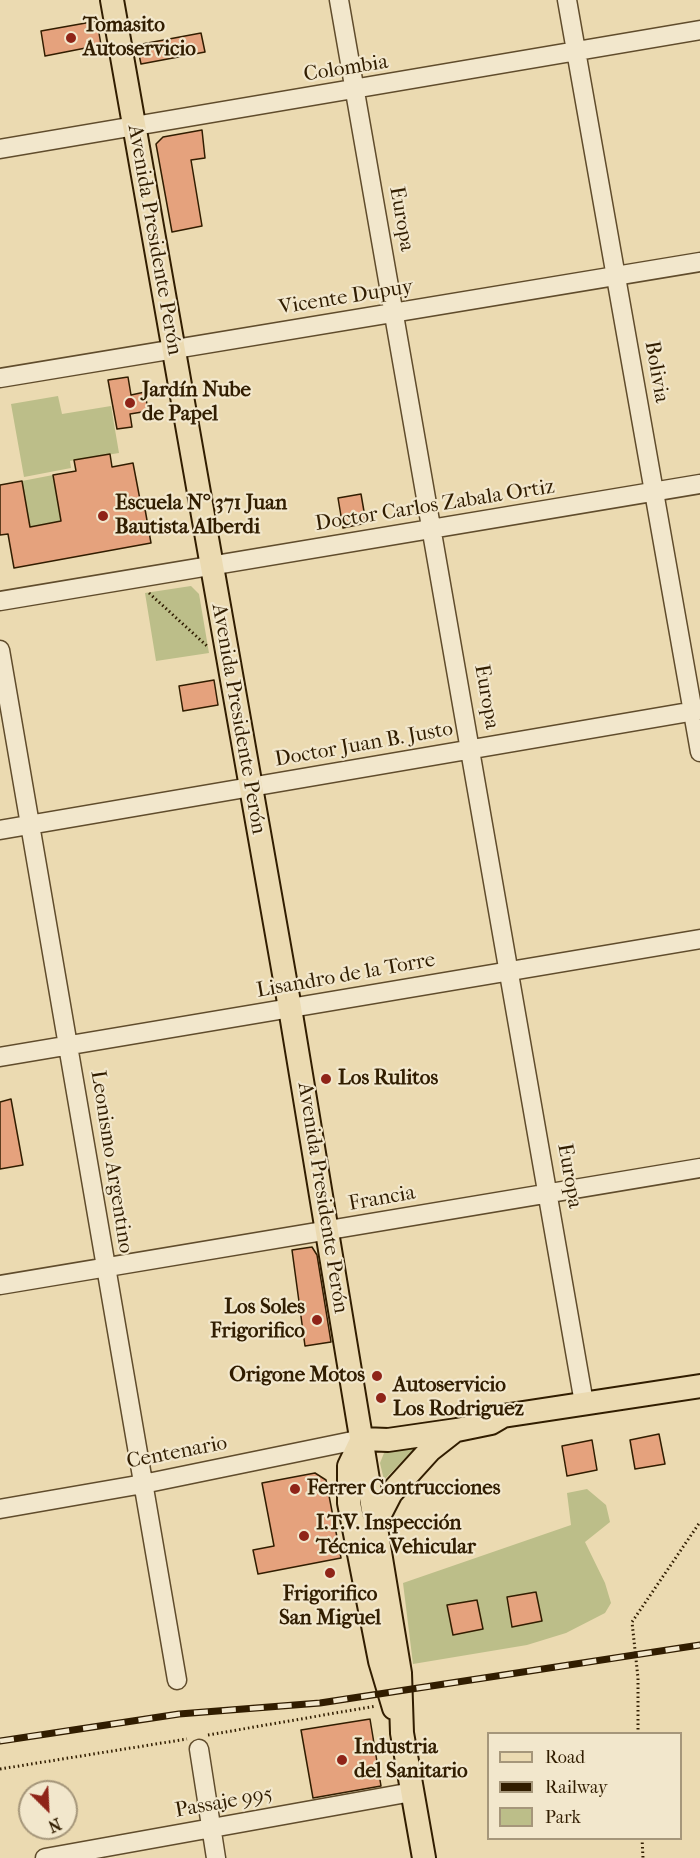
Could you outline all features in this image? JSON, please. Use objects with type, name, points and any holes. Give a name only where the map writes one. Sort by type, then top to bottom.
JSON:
[{"type":"main road","name":"Avenida Presidente Perón","points":[[112,0],[290,1008],[362,1438],[400,1672],[402,1733]]},
{"type":"main road","points":[[362,1438],[385,1429],[486,1413],[503,1416],[700,1386]]},
{"type":"main road","points":[[362,1438],[388,1440],[457,1430],[491,1423],[503,1416]]},
{"type":"main road","points":[[375,1524],[391,1493],[430,1450],[457,1430]]},
{"type":"main road","name":"Avenida Presidente Perón","points":[[362,1438],[349,1466],[350,1503],[380,1662],[402,1733],[424,1858]]},
{"type":"street","name":"Europa","points":[[339,0],[550,1193],[584,1403]]},
{"type":"street","name":"Bolivia","points":[[567,0],[654,493],[696,711],[700,752]]},
{"type":"street","name":"Colombia","points":[[0,149],[576,53],[700,30]]},
{"type":"street","name":"Vicente Dupuy","points":[[0,378],[700,262]]},
{"type":"street","name":"Doctor Carlos Zabala Ortiz","points":[[0,601],[700,484]]},
{"type":"street","name":"Leonismo Argentino","points":[[0,650],[177,1680]]},
{"type":"street","name":"Doctor Juan B. Justo","points":[[0,830],[696,711]]},
{"type":"street","name":"Lisandro de la Torre","points":[[0,1057],[700,939]]},
{"type":"street","name":"Francia","points":[[0,1285],[700,1168]]},
{"type":"street","name":"Centenario","points":[[0,1509],[143,1484],[362,1438]]},
{"type":"street","points":[[200,1749],[216,1858]]},
{"type":"street","name":"Passaje 995","points":[[45,1858],[412,1792]]},
{"type":"path","points":[[149,593],[208,647]]},
{"type":"path","points":[[638,1732],[638,1678],[632,1623],[700,1522]]},
{"type":"path","points":[[642,1840],[643,1858]]},
{"type":"green space","points":[[58,396],[62,414],[111,406],[119,453],[70,461],[71,468],[24,477],[11,404]]},
{"type":"green space","points":[[53,475],[61,521],[30,527],[22,481]]},
{"type":"green space","points":[[191,586],[199,594],[209,653],[156,661],[145,593]]},
{"type":"green space","points":[[414,1446],[414,1449],[384,1480],[380,1463],[384,1453],[390,1449]]},
{"type":"green space","points":[[587,1489],[606,1505],[610,1522],[585,1542],[605,1583],[611,1603],[605,1613],[566,1633],[527,1645],[413,1664],[403,1583],[571,1525],[567,1493]]},
{"type":"building","name":"Tomasito Autoservicio","points":[[97,21],[101,45],[45,56],[41,31]]},
{"type":"building","points":[[201,33],[205,52],[141,64],[137,45]]},
{"type":"building","points":[[202,130],[205,158],[191,160],[202,226],[172,232],[156,144],[163,137]]},
{"type":"building","name":"Jardín Nube de Papel","points":[[128,377],[131,395],[145,392],[148,411],[130,414],[132,427],[117,429],[108,380]]},
{"type":"building","name":"Escuela N° 371 Juan Bautista Alberdi","points":[[110,454],[112,467],[133,463],[151,543],[14,568],[8,534],[0,535],[0,485],[22,481],[30,527],[61,521],[53,475],[76,471],[74,460]]},
{"type":"building","points":[[361,494],[366,523],[343,528],[338,498]]},
{"type":"building","points":[[214,680],[218,705],[183,711],[179,686]]},
{"type":"building","points":[[11,1099],[23,1165],[0,1169],[0,1102]]},
{"type":"building","points":[[312,1247],[317,1255],[331,1342],[305,1346],[292,1250]]},
{"type":"building","points":[[659,1434],[665,1464],[635,1469],[630,1440]]},
{"type":"building","points":[[592,1440],[597,1470],[567,1476],[562,1446]]},
{"type":"building","points":[[315,1473],[326,1480],[341,1558],[258,1574],[253,1550],[274,1546],[262,1483]]},
{"type":"building","points":[[536,1592],[542,1621],[512,1627],[507,1597]]},
{"type":"building","points":[[477,1600],[483,1629],[453,1635],[447,1605]]},
{"type":"building","name":"Industria del Sanitario","points":[[370,1719],[381,1786],[313,1798],[301,1730]]},
{"type":"railway","points":[[0,1741],[179,1714],[320,1703],[700,1645]]},
{"type":"place","name":"Tomasito Autoservicio","points":[[71,38]]},
{"type":"place","name":"Jardín Nube de Papel","points":[[130,403]]},
{"type":"place","name":"Escuela N° 371 Juan Bautista Alberdi","points":[[103,516]]},
{"type":"place","name":"Los Rulitos","points":[[326,1079]]},
{"type":"place","name":"Los Soles Frigorifico","points":[[317,1320]]},
{"type":"place","name":"Origone Motos","points":[[377,1376]]},
{"type":"place","name":"Autoservicio Los Rodriguez","points":[[381,1398]]},
{"type":"place","name":"Ferrer Contrucciones","points":[[295,1489]]},
{"type":"place","name":"I.T.V. Inspección Técnica Vehicular","points":[[304,1536]]},
{"type":"place","name":"Frigorifico San Miguel","points":[[330,1573]]},
{"type":"place","name":"Industria del Sanitario","points":[[342,1760]]}]
